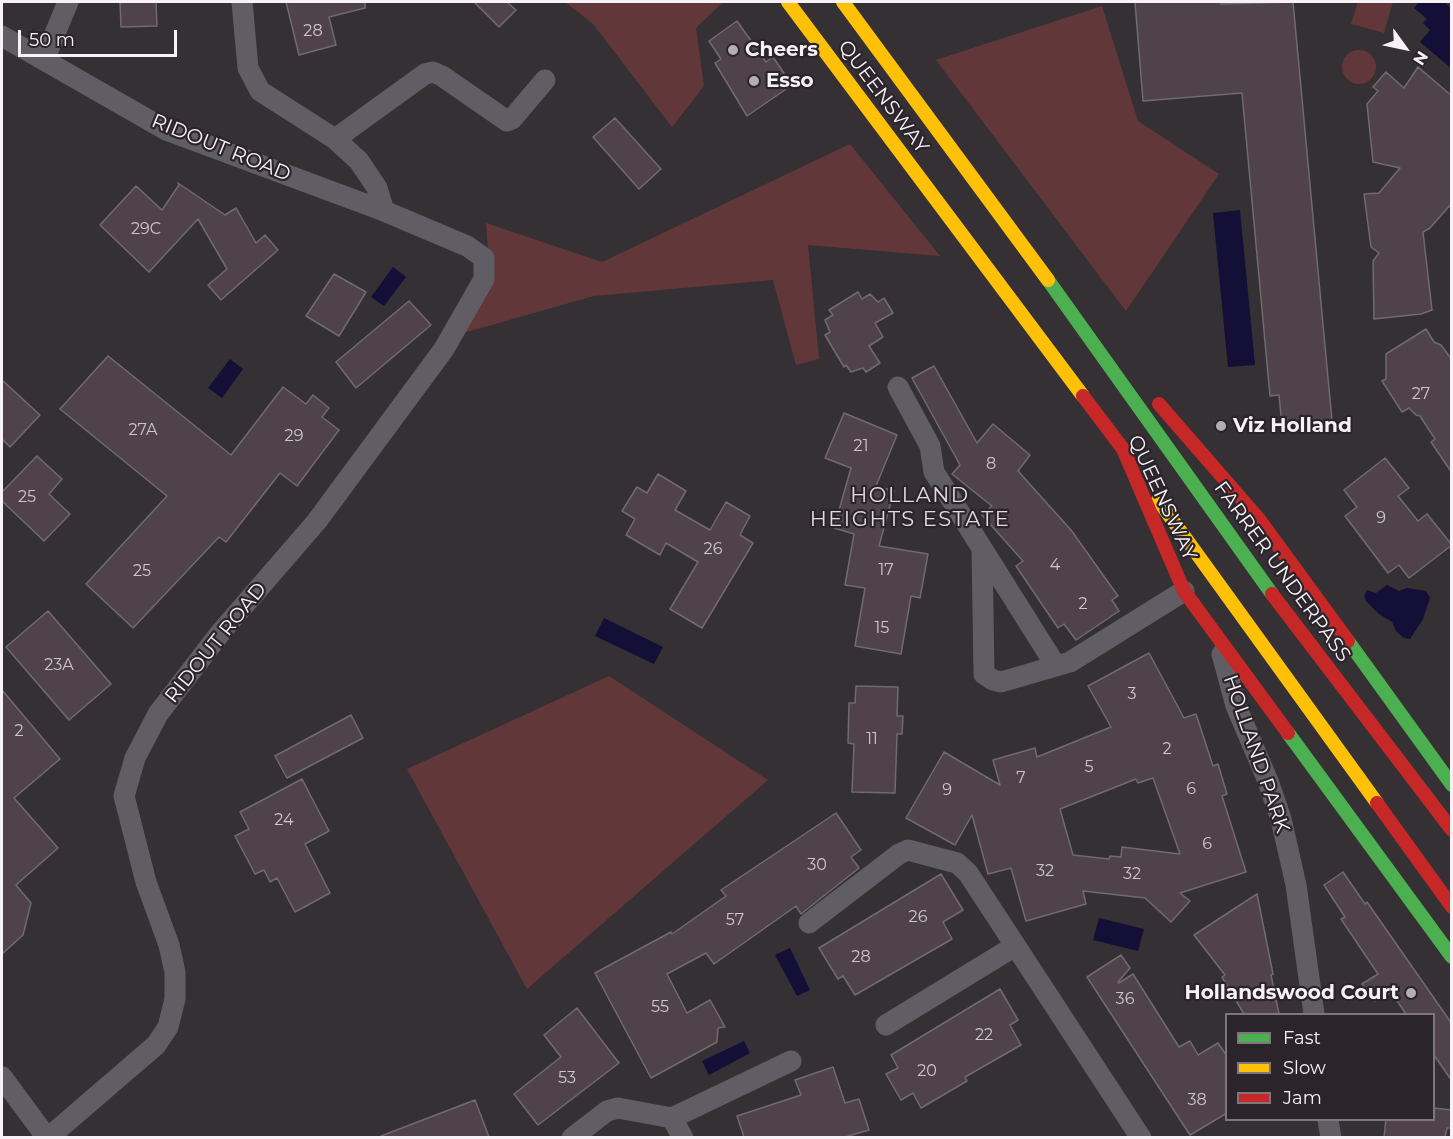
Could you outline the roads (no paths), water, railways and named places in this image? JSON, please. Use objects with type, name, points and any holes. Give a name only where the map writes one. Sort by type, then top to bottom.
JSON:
[{"type":"highway","name":"QUEENSWAY","points":[[788,2],[1123,449],[1184,591],[1452,957]]},
{"type":"highway","name":"QUEENSWAY","points":[[843,2],[1086,331],[1100,339],[1131,372]]},
{"type":"highway","name":"FARRER UNDERPASS","points":[[1086,331],[1296,629],[1452,830]]},
{"type":"highway","points":[[1146,389],[1258,518],[1452,785]]},
{"type":"highway","points":[[1123,449],[1247,625],[1452,907]]},
{"type":"street","points":[[44,60],[68,2]]},
{"type":"street","points":[[242,2],[248,68],[260,92],[335,139],[365,170],[377,188],[384,211]]},
{"type":"street","name":"RIDOUT ROAD","points":[[2,36],[166,130],[384,211],[467,246],[484,258],[484,279],[444,349],[390,426],[317,521],[221,632],[158,714],[135,758],[123,796],[146,882],[169,945],[175,972],[175,999],[168,1027],[156,1045],[47,1137]]},
{"type":"street","points":[[335,139],[425,74],[434,72],[442,76],[507,121],[512,119],[545,80]]},
{"type":"street","points":[[898,387],[930,446],[934,472],[1056,666]]},
{"type":"street","points":[[982,549],[984,674],[1001,682],[1070,662],[1184,591]]},
{"type":"street","name":"HOLLAND PARK","points":[[1218,637],[1243,726],[1268,781],[1281,819],[1296,885],[1314,1013]]},
{"type":"street","points":[[809,923],[899,854],[908,850],[963,867],[1141,1137]]},
{"type":"street","points":[[886,1025],[1015,946]]},
{"type":"street","points":[[572,1137],[612,1108],[672,1118],[791,1061]]},
{"type":"street","points":[[2,1077],[47,1137]]},
{"type":"street","points":[[672,1118],[683,1137]]},
{"type":"street","points":[[1328,1121],[1331,1137]]},
{"type":"place","name":"Cheers","points":[[733,50]]},
{"type":"place","name":"Esso","points":[[754,81]]},
{"type":"place","name":"Viz Holland","points":[[1221,426]]},
{"type":"place","name":"Hollandswood Court","points":[[1411,993]]},
{"type":"district","name":"HOLLAND HEIGHTS ESTATE","points":[[910,508]]}]
